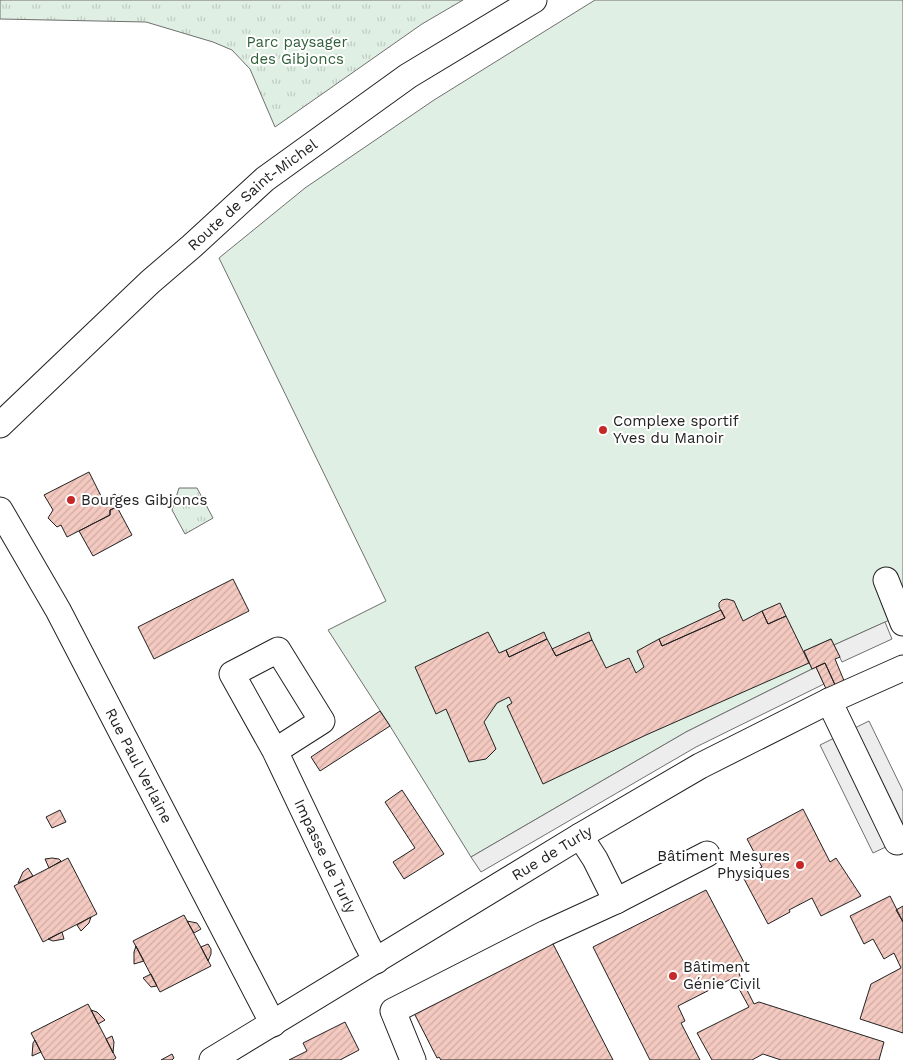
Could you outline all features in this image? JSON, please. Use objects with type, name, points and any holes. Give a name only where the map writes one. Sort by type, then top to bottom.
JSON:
[{"type":"street","name":"Route de Saint-Michel","points":[[0,425],[150,282],[265,179],[408,76],[534,0]]},
{"type":"street","name":"Rue Paul Verlaine","points":[[0,510],[58,610],[273,1024]]},
{"type":"street","points":[[886,580],[903,623]]},
{"type":"street","name":"Rue de Turly","points":[[212,1060],[580,836],[700,766],[829,701],[903,668]]},
{"type":"street","points":[[829,701],[897,842]]},
{"type":"street","name":"Impasse de Turly","points":[[275,751],[376,961]]},
{"type":"street","points":[[580,836],[595,859],[616,901]]},
{"type":"street","points":[[413,1060],[393,1011],[546,933],[616,901],[706,854]]},
{"type":"green space","name":"Parc paysager des Gibjoncs","points":[[0,0],[463,0],[422,24],[275,127],[250,69],[232,50],[213,42],[146,22],[0,19]]},
{"type":"green space","name":"Complexe sportif Yves du Manoir","points":[[595,0],[903,0],[903,614],[834,645],[831,639],[804,651],[812,669],[686,732],[471,857],[328,630],[386,601],[219,258],[305,188],[434,100]]},
{"type":"green space","points":[[179,488],[197,488],[213,518],[185,534],[172,510]]},
{"type":"shaded area","points":[[885,622],[892,639],[842,662],[834,645]]},
{"type":"shaded area","points":[[816,667],[824,684],[696,747],[481,872],[471,857],[686,732]]},
{"type":"shaded area","points":[[869,721],[903,791],[903,839],[873,853],[820,745]]},
{"type":"building","points":[[89,472],[103,500],[115,494],[121,505],[110,510],[110,515],[67,537],[61,525],[57,527],[48,518],[53,510],[44,495]]},
{"type":"building","points":[[117,507],[132,535],[93,556],[79,531],[110,515],[110,510]]},
{"type":"building","points":[[233,579],[249,611],[154,659],[138,627]]},
{"type":"building","points":[[727,599],[734,601],[743,621],[762,611],[768,624],[786,616],[809,663],[646,735],[543,784],[507,706],[512,703],[509,697],[497,703],[484,722],[496,749],[486,759],[469,762],[446,709],[436,714],[415,667],[488,632],[499,653],[506,650],[509,657],[547,639],[556,656],[592,640],[606,668],[629,658],[636,673],[644,667],[637,651],[659,639],[662,646],[725,618],[719,603]]},
{"type":"building","points":[[780,603],[786,616],[768,624],[762,611]]},
{"type":"building","points":[[721,610],[725,618],[662,646],[659,639]]},
{"type":"building","points":[[544,632],[547,639],[509,657],[506,650]]},
{"type":"building","points":[[589,632],[592,640],[556,656],[552,649]]},
{"type":"building","points":[[831,639],[840,657],[835,659],[845,683],[836,687],[825,663],[812,669],[804,651]]},
{"type":"building","points":[[825,663],[836,687],[827,691],[816,667]]},
{"type":"building","points":[[380,711],[390,726],[320,771],[311,757]]},
{"type":"building","points":[[402,790],[444,854],[404,879],[393,862],[415,848],[385,802]]},
{"type":"building","name":"Bâtiment Mesures Physiques","points":[[803,809],[830,862],[836,858],[861,896],[821,916],[812,898],[768,924],[743,877],[762,867],[747,839]]},
{"type":"building","points":[[60,810],[66,822],[52,828],[46,817]]},
{"type":"building","points":[[52,858],[61,861],[49,868],[45,859]]},
{"type":"building","points":[[68,858],[97,914],[43,942],[14,886]]},
{"type":"building","points":[[28,868],[33,876],[18,883],[23,872]]},
{"type":"building","name":"Bâtiment Génie Civil","points":[[706,890],[748,970],[739,974],[754,1004],[759,1002],[884,1042],[879,1060],[781,1060],[763,1054],[752,1060],[712,1060],[697,1033],[749,1007],[733,978],[678,1006],[685,1021],[681,1023],[700,1060],[650,1060],[593,947]]},
{"type":"building","points":[[890,896],[903,922],[903,1033],[860,1019],[871,984],[901,968],[894,953],[884,959],[873,939],[864,944],[850,916]]},
{"type":"building","points":[[903,906],[903,922],[896,910]]},
{"type":"building","points":[[184,915],[211,966],[160,992],[133,941]]},
{"type":"building","points":[[91,917],[89,923],[81,931],[77,925]]},
{"type":"building","points":[[187,921],[197,923],[201,929],[194,933]]},
{"type":"building","points":[[62,932],[64,939],[53,941],[48,939]]},
{"type":"building","points":[[552,942],[613,1060],[441,1060],[439,1057],[437,1058],[414,1013]]},
{"type":"building","points":[[208,944],[211,954],[208,961],[201,947]]},
{"type":"building","points":[[136,946],[144,961],[134,964],[134,952]]},
{"type":"building","points":[[151,974],[157,986],[151,987],[143,978]]},
{"type":"building","points":[[88,1004],[116,1058],[113,1060],[45,1060],[31,1033]]},
{"type":"building","points":[[91,1010],[97,1012],[105,1020],[98,1024]]},
{"type":"building","points":[[345,1022],[359,1050],[340,1060],[289,1060],[307,1051],[303,1043]]},
{"type":"building","points":[[112,1036],[114,1042],[113,1053],[106,1039]]},
{"type":"building","points":[[35,1040],[41,1052],[32,1056],[33,1043]]},
{"type":"building","points":[[172,1054],[174,1058],[172,1060],[161,1060]]},
{"type":"place","name":"Complexe sportif Yves du Manoir","points":[[603,430]]},
{"type":"place","name":"Bourges Gibjoncs","points":[[71,500]]},
{"type":"place","name":"Bâtiment Mesures Physiques","points":[[800,865]]},
{"type":"place","name":"Bâtiment Génie Civil","points":[[673,976]]}]
